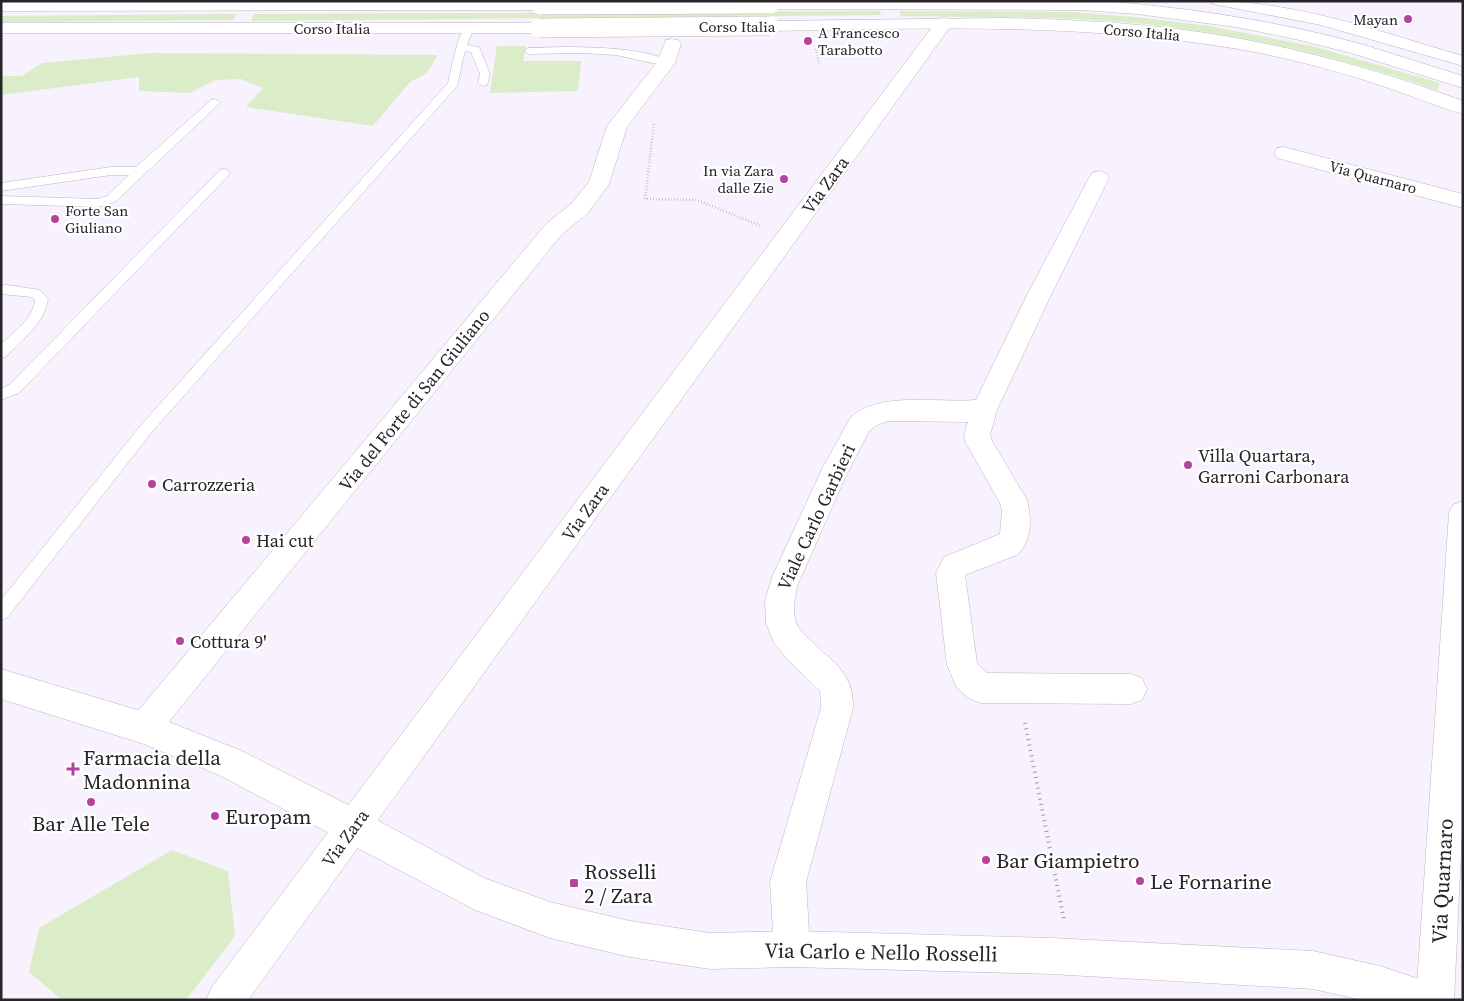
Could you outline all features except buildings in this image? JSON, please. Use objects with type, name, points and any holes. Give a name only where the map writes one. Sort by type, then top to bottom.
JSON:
[{"type":"street","points":[[1218,1],[1331,23],[1463,61]]},
{"type":"street","name":"Corso Italia","points":[[1,6],[1073,5],[1136,9],[1236,22],[1357,49],[1463,82]]},
{"type":"street","name":"Corso Italia","points":[[1,28],[539,28],[944,23],[1136,30],[1204,38],[1350,69],[1402,85],[1463,108]]},
{"type":"street","name":"Via Zara","points":[[225,1000],[944,23]]},
{"type":"street","name":"Via del Forte di San Giuliano","points":[[144,728],[554,229],[579,209],[599,184],[616,126],[669,54]]},
{"type":"street","name":"Via Quarnaro","points":[[1284,153],[1463,201]]},
{"type":"street","points":[[1099,178],[1039,295],[984,410],[976,434],[979,443],[1013,500],[1016,510],[1014,540],[1007,546],[954,566],[950,574],[962,665],[968,677],[981,688],[1130,689]]},
{"type":"street","name":"Viale Carlo Garbieri","points":[[792,949],[788,882],[837,708],[838,691],[832,680],[790,641],[782,630],[778,614],[783,584],[833,474],[860,424],[868,417],[888,411],[984,410]]},
{"type":"street","name":"Via Quarnaro","points":[[1435,1000],[1463,513]]},
{"type":"street","name":"Via Carlo e Nello Rosselli","points":[[1,684],[144,728],[230,763],[354,826],[475,892],[550,920],[630,939],[710,951],[792,949],[1071,957],[1313,970],[1380,985],[1429,1000]]},
{"type":"lane","points":[[1,613],[146,430],[453,84],[469,27]]},
{"type":"lane","points":[[462,48],[475,49],[484,74],[483,83]]},
{"type":"lane","name":"Via del Forte di San Giuliano","points":[[529,51],[604,49],[646,55],[669,54]]},
{"type":"lane","points":[[1,200],[99,203],[112,199],[139,171],[215,102]]},
{"type":"lane","points":[[1,187],[110,171],[139,171]]},
{"type":"lane","points":[[1,395],[14,389],[224,173]]},
{"type":"lane","points":[[1,289],[36,293],[42,299],[42,306],[30,324],[1,353]]},
{"type":"path","points":[[816,47],[819,64]]},
{"type":"path","points":[[654,120],[645,198],[697,200],[787,236]]},
{"type":"path","points":[[1018,688],[1071,957]]},
{"type":"green space","points":[[880,11],[881,15],[251,21],[254,14]]},
{"type":"green space","points":[[899,11],[1071,12],[1209,26],[1316,47],[1440,83],[1437,90],[1326,56],[1288,47],[1174,27],[1076,19],[901,16]]},
{"type":"green space","points":[[237,14],[233,20],[1,22],[1,16]]},
{"type":"green space","points":[[497,46],[526,46],[523,61],[581,61],[578,91],[490,93]]},
{"type":"green space","points":[[151,53],[438,55],[427,73],[410,82],[373,126],[246,107],[263,88],[241,79],[216,80],[189,93],[139,91],[139,77],[1,95],[1,76],[22,76],[42,63]]},
{"type":"green space","points":[[172,850],[228,871],[235,936],[186,1000],[62,1000],[29,972],[39,928]]},
{"type":"place","name":"Mayan","points":[[1408,19]]},
{"type":"place","name":"A Francesco Tarabotto","points":[[808,41]]},
{"type":"place","name":"In via Zara dalle Zie","points":[[784,179]]},
{"type":"place","name":"Forte San Giuliano","points":[[55,219]]},
{"type":"place","name":"Villa Quartara, Garroni Carbonara","points":[[1188,465]]},
{"type":"place","name":"Carrozzeria","points":[[152,484]]},
{"type":"place","name":"Hai cut","points":[[246,540]]},
{"type":"place","name":"Cottura 9'","points":[[180,641]]},
{"type":"place","name":"Farmacia della Madonnina","points":[[73,769]]},
{"type":"place","name":"Bar Alle Tele","points":[[91,802]]},
{"type":"place","name":"Europam","points":[[215,816]]},
{"type":"place","name":"Bar Giampietro","points":[[986,860]]},
{"type":"place","name":"Le Fornarine","points":[[1140,881]]},
{"type":"place","name":"Rosselli 2 / Zara","points":[[574,883]]}]
